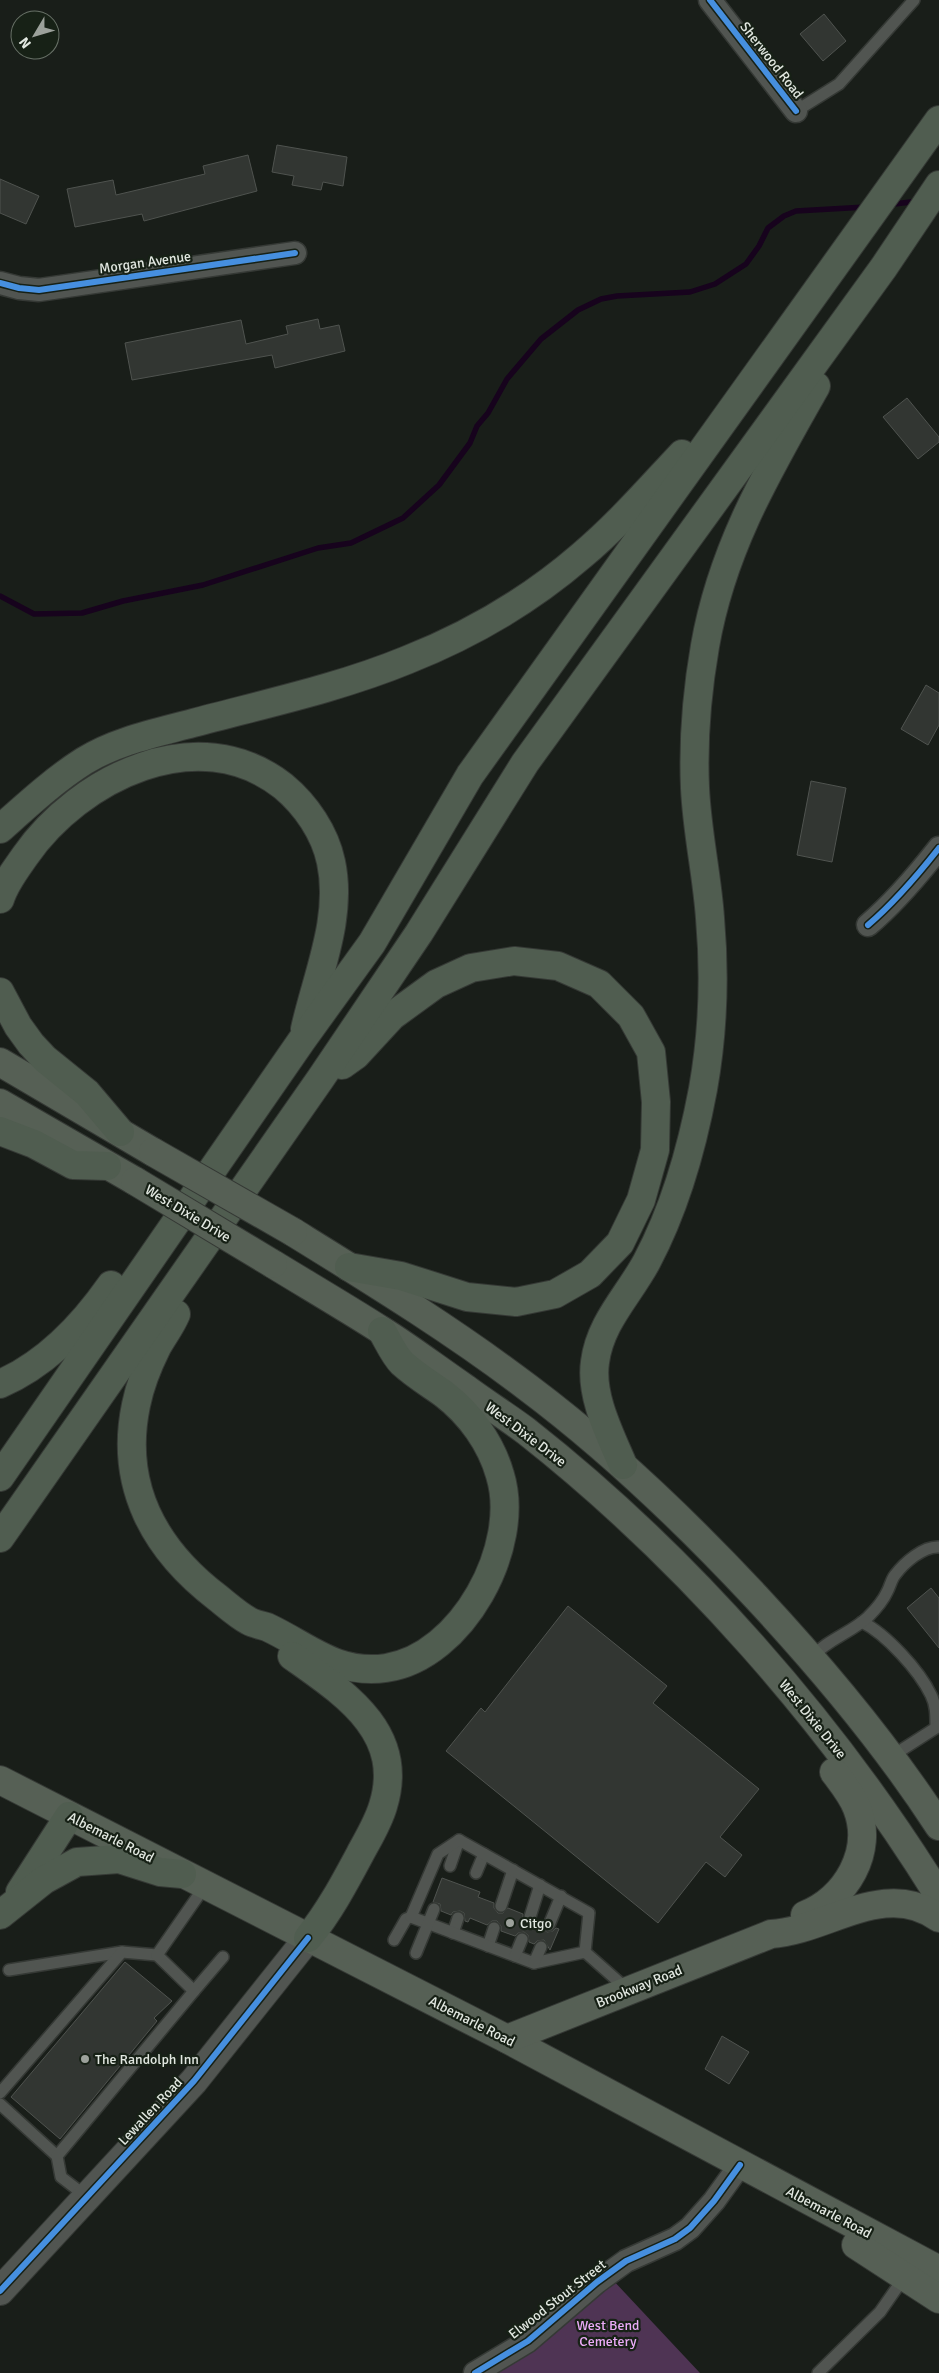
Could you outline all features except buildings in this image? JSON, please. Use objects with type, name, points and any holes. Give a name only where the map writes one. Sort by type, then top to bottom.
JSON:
[{"type":"highway","points":[[0,1477],[302,1040],[372,944],[470,775],[939,120]]},
{"type":"highway","points":[[0,1538],[99,1394],[189,1270],[321,1078],[419,933],[525,763],[884,267],[939,186]]},
{"type":"highway","points":[[623,1465],[602,1414],[596,1388],[594,1362],[605,1325],[647,1261],[667,1215],[688,1154],[703,1087],[709,1036],[713,983],[710,918],[696,788],[696,732],[705,647],[720,586],[732,549],[758,488],[884,267]]},
{"type":"highway","points":[[0,829],[26,806],[84,761],[131,740],[326,687],[407,661],[469,632],[528,597],[581,556],[627,513],[688,448],[798,317]]},
{"type":"highway","points":[[0,899],[12,875],[39,836],[72,804],[111,780],[137,768],[163,760],[195,756],[235,760],[269,775],[294,795],[315,821],[331,861],[334,898],[326,953],[314,986],[302,1040]]},
{"type":"highway","points":[[321,1078],[356,1056],[392,1016],[436,984],[471,968],[514,961],[558,966],[599,984],[631,1016],[651,1052],[656,1102],[655,1150],[646,1184],[641,1200],[620,1243],[590,1274],[555,1294],[516,1302],[467,1297],[401,1276],[349,1267]]},
{"type":"highway","points":[[0,992],[18,1026],[31,1044],[45,1059],[87,1093],[120,1132]]},
{"type":"highway","points":[[0,1131],[34,1144],[73,1165],[107,1166]]},
{"type":"highway","points":[[0,1384],[28,1368],[65,1339],[99,1302],[134,1254],[165,1237]]},
{"type":"highway","points":[[189,1270],[176,1317],[157,1346],[136,1405],[132,1445],[135,1479],[145,1511],[164,1546],[207,1590],[358,1706],[379,1736],[385,1757],[387,1787],[379,1817],[328,1914],[308,1938]]},
{"type":"highway","points":[[250,1622],[267,1628],[300,1647],[334,1662],[359,1668],[387,1668],[409,1661],[440,1641],[466,1614],[487,1581],[498,1552],[505,1520],[503,1487],[496,1463],[479,1431],[462,1410],[400,1362],[382,1330]]},
{"type":"highway","points":[[6,1910],[69,1816]]},
{"type":"highway","points":[[6,1910],[44,1880],[77,1862],[119,1859],[194,1880]]},
{"type":"main road","points":[[0,1062],[293,1232],[349,1267],[527,1386],[623,1465],[718,1556],[812,1657],[935,1811]]},
{"type":"main road","name":"West Dixie Drive","points":[[0,1103],[135,1181],[382,1330],[524,1430],[584,1479],[688,1579],[758,1652],[858,1775],[939,1896]]},
{"type":"main road","points":[[771,1934],[781,1925],[813,1912],[835,1897],[854,1870],[862,1839],[861,1823],[857,1808],[820,1750],[806,1710]]},
{"type":"main road","name":"Albemarle Road","points":[[0,1780],[507,2039],[939,2270]]},
{"type":"main road","points":[[771,1934],[786,1933],[841,1913],[883,1904],[909,1904],[928,1911],[939,1918]]},
{"type":"main road","name":"Brookway Road","points":[[507,2039],[771,1934]]},
{"type":"main road","points":[[822,2209],[857,2246],[939,2299]]},
{"type":"street","name":"Sherwood Road","points":[[710,0],[796,111]]},
{"type":"street","name":"Morgan Avenue","points":[[0,283],[19,288],[39,290],[295,253]]},
{"type":"street","points":[[868,925],[890,906],[916,878],[939,848]]},
{"type":"street","name":"Lewallen Road","points":[[0,2291],[194,2081],[308,1938]]},
{"type":"street","name":"Elwood Stout Street","points":[[475,2373],[535,2335],[597,2282],[626,2261],[676,2239],[690,2228],[714,2201],[740,2165]]},
{"type":"lane","points":[[796,111],[839,84],[914,0]]},
{"type":"lane","points":[[812,1657],[823,1646],[862,1622],[878,1606],[894,1576],[908,1561],[924,1550],[939,1547]]},
{"type":"lane","points":[[862,1622],[883,1636],[920,1678],[931,1695],[936,1709],[938,1726],[892,1756]]},
{"type":"lane","points":[[459,1840],[589,1913],[585,1952]]},
{"type":"lane","points":[[450,1866],[459,1840]]},
{"type":"lane","points":[[394,1940],[406,1919],[411,1917],[438,1854],[459,1840]]},
{"type":"lane","points":[[476,1873],[484,1854]]},
{"type":"lane","points":[[501,1906],[513,1870]]},
{"type":"lane","points":[[157,1955],[194,1880]]},
{"type":"lane","points":[[530,1917],[540,1885]]},
{"type":"lane","points":[[549,1925],[561,1896]]},
{"type":"lane","points":[[416,1953],[434,1909]]},
{"type":"lane","points":[[411,1917],[534,1963],[585,1952]]},
{"type":"lane","points":[[453,1933],[458,1918]]},
{"type":"lane","points":[[488,1946],[494,1928]]},
{"type":"lane","points":[[515,1956],[522,1939]]},
{"type":"lane","points":[[534,1963],[541,1946]]},
{"type":"lane","points":[[0,2093],[122,1952]]},
{"type":"lane","points":[[9,1970],[122,1952],[157,1955],[194,1991]]},
{"type":"lane","points":[[585,1952],[628,1990]]},
{"type":"lane","points":[[57,2156],[223,1957]]},
{"type":"lane","points":[[0,2104],[57,2156],[61,2176],[87,2197]]},
{"type":"lane","points":[[818,2373],[880,2312],[905,2276]]},
{"type":"green space","name":"West Bend Cemetery","points":[[611,2278],[700,2373],[491,2373]]},
{"type":"waterway","points":[[887,205],[918,201]]},
{"type":"waterway","points":[[0,596],[34,614],[82,613],[123,601],[203,585],[318,548],[351,543],[403,518],[439,485],[470,443],[477,426],[488,413],[507,379],[541,339],[578,310],[601,299],[617,296],[690,292],[715,284],[746,264],[759,246],[768,228],[784,216],[796,211],[866,207]]},
{"type":"cycle path","points":[[710,0],[796,111]]},
{"type":"cycle path","points":[[0,283],[19,288],[39,290],[295,253]]},
{"type":"cycle path","points":[[868,925],[905,888],[939,848]]},
{"type":"cycle path","points":[[0,2291],[194,2081],[308,1938]]},
{"type":"cycle path","points":[[475,2373],[528,2341],[597,2282],[626,2261],[675,2239],[690,2228],[714,2201],[740,2165]]},
{"type":"place","name":"Citgo","points":[[510,1923]]},
{"type":"place","name":"The Randolph Inn","points":[[85,2059]]}]
